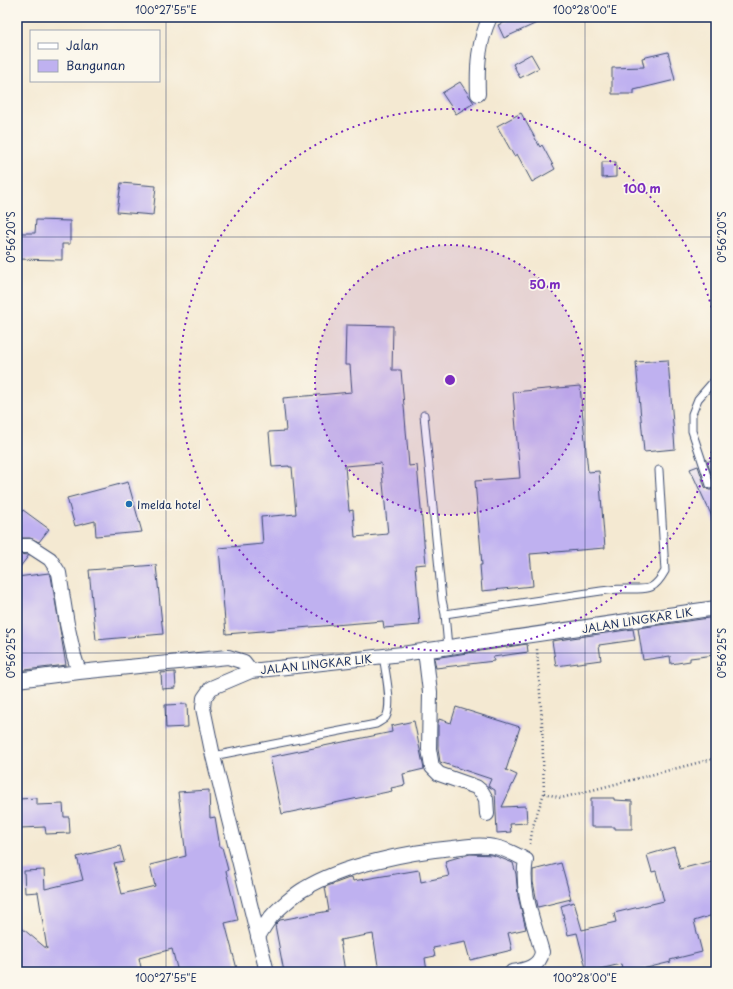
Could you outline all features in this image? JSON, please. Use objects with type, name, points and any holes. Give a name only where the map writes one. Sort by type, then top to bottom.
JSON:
[{"type":"street","points":[[478,94],[477,64],[483,32],[490,17]]},
{"type":"street","points":[[17,546],[30,546],[50,559],[59,573],[67,624],[79,672]]},
{"type":"street","name":"JALAN LINGKAR LIK","points":[[267,972],[212,756],[203,708],[204,698],[211,688],[251,671],[383,656],[716,608]]},
{"type":"street","points":[[425,650],[430,692],[429,749],[432,767],[438,774],[476,787],[482,792],[486,799],[487,814]]},
{"type":"street","points":[[17,680],[79,672],[228,657],[244,662],[251,671]]},
{"type":"street","points":[[258,937],[272,916],[302,889],[346,870],[387,859],[434,850],[475,845],[496,847],[514,853],[526,860],[524,871],[526,895],[542,952],[541,958],[535,965],[512,972]]},
{"type":"lane","points":[[710,485],[692,431],[692,414],[698,399],[712,382],[716,380]]},
{"type":"lane","points":[[424,416],[448,647]]},
{"type":"lane","points":[[445,614],[601,591],[648,588],[658,583],[664,571],[659,470]]},
{"type":"lane","points":[[212,756],[376,724],[386,718],[389,707],[383,656]]},
{"type":"path","points":[[526,860],[533,826],[544,793],[542,723],[536,635]]},
{"type":"path","points":[[544,793],[562,798],[716,758]]},
{"type":"building","points":[[516,17],[550,17],[504,38],[498,25]]},
{"type":"building","points":[[668,52],[675,80],[634,90],[634,94],[612,94],[612,68],[644,67],[642,58]]},
{"type":"building","points":[[531,54],[539,68],[520,78],[513,64]]},
{"type":"building","points":[[460,82],[474,103],[456,114],[442,93]]},
{"type":"building","points":[[521,113],[540,147],[542,145],[555,169],[532,182],[517,154],[514,156],[497,126]]},
{"type":"building","points":[[602,162],[616,162],[616,177],[602,178]]},
{"type":"building","points":[[121,183],[156,186],[153,215],[117,212]]},
{"type":"building","points":[[36,220],[70,221],[70,244],[62,244],[62,260],[17,259],[17,233],[35,233]]},
{"type":"building","points":[[346,325],[393,326],[392,370],[401,370],[409,466],[417,465],[426,564],[415,565],[420,625],[384,628],[383,621],[226,634],[219,548],[263,544],[261,517],[296,514],[292,467],[272,467],[269,432],[286,431],[283,398],[352,392],[350,365],[345,365]],"holes":[[[381,463],[388,534],[355,537],[353,510],[349,511],[345,466]]]},
{"type":"building","points":[[668,360],[675,449],[644,452],[636,362]]},
{"type":"building","points":[[580,386],[588,472],[599,471],[605,548],[530,554],[533,586],[482,591],[480,565],[482,565],[475,481],[520,478],[513,392]]},
{"type":"building","points":[[716,458],[716,525],[690,469],[698,466],[705,487],[712,490],[715,484],[707,462]]},
{"type":"building","points":[[128,482],[142,532],[96,536],[95,521],[75,526],[67,498]]},
{"type":"building","points":[[23,510],[49,529],[39,542],[30,538],[17,538],[17,519]]},
{"type":"building","points":[[17,554],[29,555],[17,571]]},
{"type":"building","points":[[156,565],[163,634],[96,640],[89,570]]},
{"type":"building","points":[[49,573],[51,576],[66,665],[17,671],[17,577]]},
{"type":"building","points":[[716,617],[715,655],[690,658],[690,661],[671,664],[670,656],[643,660],[638,628]]},
{"type":"building","points":[[633,629],[635,640],[599,645],[601,660],[556,666],[552,641]]},
{"type":"building","points":[[527,644],[528,652],[493,657],[494,661],[436,668],[434,658]]},
{"type":"building","points":[[175,672],[176,688],[162,689],[161,673]]},
{"type":"building","points":[[187,704],[188,727],[166,728],[165,705]]},
{"type":"building","points":[[456,707],[520,727],[506,770],[517,775],[502,807],[526,806],[527,823],[510,824],[511,832],[497,833],[495,790],[488,786],[491,779],[440,762],[438,748],[439,719],[451,723]]},
{"type":"building","points":[[414,721],[424,769],[403,774],[405,785],[391,788],[392,791],[282,814],[270,757],[392,732],[391,726]]},
{"type":"building","points":[[209,790],[210,818],[215,817],[220,847],[222,847],[228,870],[226,871],[238,920],[225,923],[237,969],[226,972],[178,972],[172,949],[139,958],[142,972],[17,972],[17,924],[47,949],[38,892],[25,893],[24,871],[44,870],[45,889],[83,880],[77,857],[120,846],[124,861],[114,863],[122,894],[155,886],[150,865],[186,856],[178,792]]},
{"type":"building","points":[[37,798],[37,805],[63,804],[64,817],[69,817],[70,833],[46,834],[45,827],[20,828],[18,799]]},
{"type":"building","points":[[591,798],[614,798],[614,800],[632,801],[632,829],[591,827]]},
{"type":"building","points":[[674,847],[680,869],[716,860],[716,914],[694,921],[702,952],[670,960],[671,962],[630,972],[623,972],[621,964],[587,972],[577,933],[568,935],[561,906],[574,902],[582,930],[616,922],[614,913],[664,901],[656,871],[652,872],[647,855]]},
{"type":"building","points":[[470,854],[493,855],[513,863],[516,874],[518,896],[526,929],[508,933],[512,950],[470,960],[465,942],[433,948],[435,956],[425,958],[427,972],[379,972],[373,934],[340,940],[345,972],[284,972],[275,925],[280,920],[329,911],[325,887],[352,877],[353,881],[419,870],[421,882],[449,876],[445,861]]},
{"type":"building","points":[[561,863],[571,899],[538,907],[533,882],[533,870]]},
{"type":"place","name":"Imelda hotel","points":[[129,504]]}]
